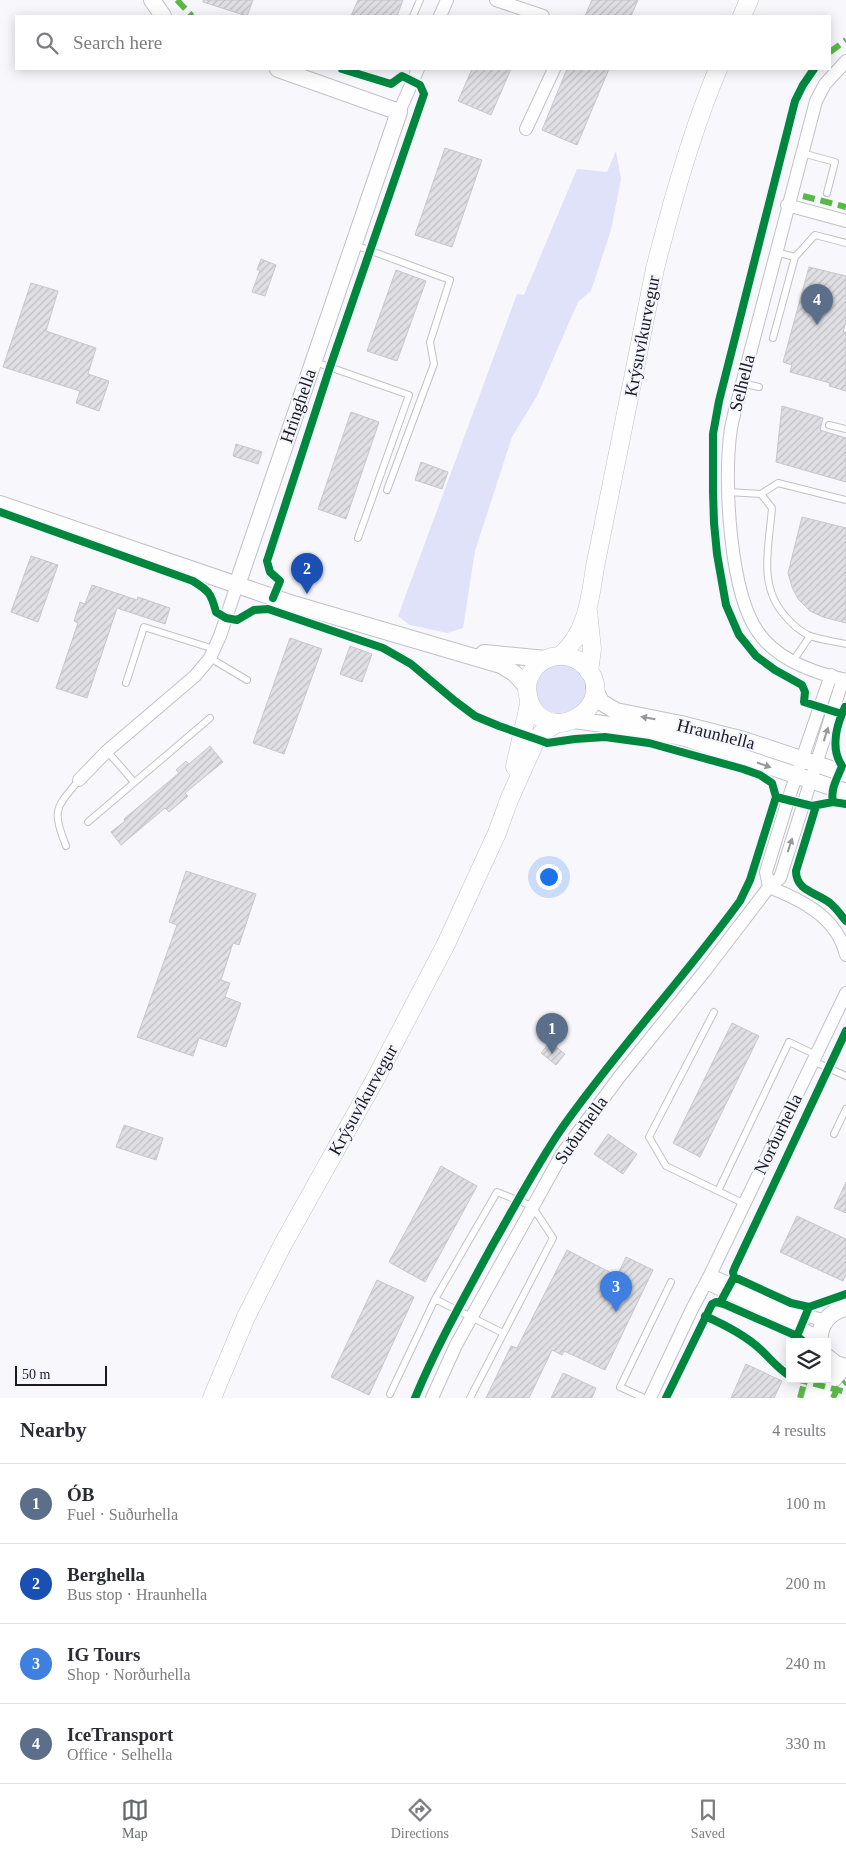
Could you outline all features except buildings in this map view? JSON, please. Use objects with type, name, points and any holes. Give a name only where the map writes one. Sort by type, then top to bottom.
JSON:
[{"type":"main road","points":[[742,15],[749,0]]},
{"type":"main road","name":"Krýsuvíkurvegur","points":[[553,658],[575,640],[588,610],[657,261],[697,123],[718,70]]},
{"type":"main road","name":"Krýsuvíkurvegur","points":[[588,610],[592,649],[592,679]]},
{"type":"main road","points":[[553,658],[577,660],[592,679],[593,700],[589,707],[584,714],[566,721],[548,720],[540,716],[528,694],[533,671],[553,658]]},
{"type":"main road","name":"Krýsuvíkurvegur","points":[[509,800],[528,694]]},
{"type":"main road","name":"Krýsuvíkurvegur","points":[[212,1398],[246,1317],[283,1244],[382,1068],[446,944],[491,848],[509,800],[535,742],[542,733],[566,721]]},
{"type":"street","points":[[152,0],[161,15]]},
{"type":"street","points":[[440,15],[448,0]]},
{"type":"street","points":[[496,0],[540,15]]},
{"type":"street","name":"Selhella","points":[[804,778],[840,678],[793,662],[776,651],[758,633],[746,612],[739,590],[734,558],[728,492],[730,436],[775,252],[816,101],[825,84],[846,61]]},
{"type":"street","points":[[281,70],[399,112],[418,70]]},
{"type":"street","points":[[526,129],[554,70]]},
{"type":"street","name":"Hringhella","points":[[237,585],[399,112]]},
{"type":"street","points":[[788,205],[846,220]]},
{"type":"street","points":[[0,504],[237,585],[291,610],[440,648],[508,669],[528,694]]},
{"type":"street","points":[[79,780],[107,751],[195,676],[212,654],[237,585]]},
{"type":"street","points":[[440,648],[553,658]]},
{"type":"street","name":"Hraunhella","points":[[592,679],[601,702],[616,712],[681,724],[744,740],[846,774]]},
{"type":"street","name":"Hraunhella","points":[[566,721],[646,730],[685,738],[846,792]]},
{"type":"street","points":[[804,778],[766,872],[769,888],[794,897],[818,912],[836,931],[845,951]]},
{"type":"street","name":"Suðurhella","points":[[432,1398],[442,1374],[471,1318],[562,1154],[580,1128],[769,888]]},
{"type":"street","name":"Norðurhella","points":[[650,1398],[846,993]]},
{"type":"street","points":[[708,1279],[789,1310],[825,1321]]},
{"type":"street","points":[[708,1279],[785,1319],[817,1338]]},
{"type":"street","points":[[820,1338],[821,1329],[825,1321],[832,1314],[846,1308]]},
{"type":"street","points":[[823,1398],[830,1383],[845,1367],[831,1360]]},
{"type":"street","points":[[812,1398],[816,1383]]},
{"type":"lane","points":[[413,15],[420,0]]},
{"type":"lane","points":[[802,153],[835,162],[827,193]]},
{"type":"lane","points":[[773,338],[796,257],[815,234],[846,243]]},
{"type":"lane","points":[[354,244],[450,280],[430,342],[434,364],[387,490]]},
{"type":"lane","points":[[775,252],[796,257]]},
{"type":"lane","points":[[314,361],[408,395],[358,538]]},
{"type":"lane","points":[[742,383],[759,388]]},
{"type":"lane","points":[[830,424],[846,429]]},
{"type":"lane","points":[[728,492],[761,494],[778,483],[846,500]]},
{"type":"lane","points":[[761,494],[772,508],[767,573],[770,592],[779,609],[810,636],[846,644]]},
{"type":"lane","points":[[126,683],[144,627],[212,654],[247,680]]},
{"type":"lane","points":[[793,662],[810,636]]},
{"type":"lane","points":[[88,822],[210,718]]},
{"type":"lane","points":[[107,751],[134,782]]},
{"type":"lane","points":[[66,846],[56,818],[62,799],[79,780]]},
{"type":"lane","points":[[714,1012],[649,1137],[666,1166],[745,1204]]},
{"type":"lane","points":[[718,1190],[789,1042],[846,1076]]},
{"type":"lane","points":[[834,1134],[846,1109]]},
{"type":"lane","points":[[390,1394],[435,1299],[497,1192],[532,1206],[553,1238],[470,1398]]},
{"type":"lane","points":[[644,1398],[620,1387],[671,1282]]},
{"type":"lane","points":[[435,1299],[503,1333]]},
{"type":"shaded area","points":[[616,151],[621,179],[611,230],[591,291],[578,302],[537,396],[512,437],[475,551],[463,628],[447,633],[410,625],[398,616],[517,294],[524,295],[577,169],[607,172]]},
{"type":"shaded area","points":[[561,664],[571,666],[579,671],[584,679],[586,689],[584,699],[579,707],[571,712],[561,714],[551,712],[543,707],[538,699],[536,689],[538,679],[543,671],[551,666]]},
{"type":"marked path","points":[[177,0],[191,15]]},
{"type":"marked path","points":[[831,51],[846,40]]},
{"type":"marked path","points":[[803,196],[846,207]]},
{"type":"marked path","points":[[833,1398],[837,1389],[846,1382]]},
{"type":"marked path","points":[[800,1398],[804,1383]]},
{"type":"marked path","points":[[811,1383],[846,1392]]},
{"type":"cycle path","points":[[273,598],[280,581],[270,572],[267,561],[330,367],[424,94],[420,85],[402,76],[391,84],[345,70]]},
{"type":"cycle path","points":[[813,70],[795,101],[719,401],[713,434],[714,523],[717,554],[726,605],[739,635],[756,656],[775,670],[802,685],[805,692],[804,702],[842,714]]},
{"type":"cycle path","points":[[0,512],[193,581],[209,593],[216,612],[226,618],[237,620],[254,610],[268,609],[383,648],[411,664],[475,716],[547,743],[605,737],[649,743],[760,775],[772,783],[776,797],[812,806],[833,802],[846,804]]},
{"type":"cycle path","points":[[833,802],[833,788],[842,766],[838,759],[835,744],[837,729],[845,707]]},
{"type":"cycle path","points":[[415,1398],[462,1302],[517,1201],[552,1142],[583,1099],[740,901],[750,880],[776,797]]},
{"type":"cycle path","points":[[816,806],[796,871],[797,878],[803,887],[830,903],[846,921]]},
{"type":"cycle path","points":[[734,1277],[735,1267],[846,1031]]},
{"type":"cycle path","points":[[720,1303],[734,1277],[791,1303],[809,1307]]},
{"type":"cycle path","points":[[799,1338],[797,1336],[809,1307],[846,1294]]},
{"type":"cycle path","points":[[666,1398],[712,1304],[716,1302],[797,1336]]},
{"type":"cycle path","points":[[705,1316],[748,1339],[786,1373]]},
{"type":"place","name":"IceTransport","points":[[817,325]]},
{"type":"place","name":"Berghella","points":[[307,594]]},
{"type":"place","name":"ÓB","points":[[552,1054]]},
{"type":"place","name":"IG Tours","points":[[616,1312]]}]
